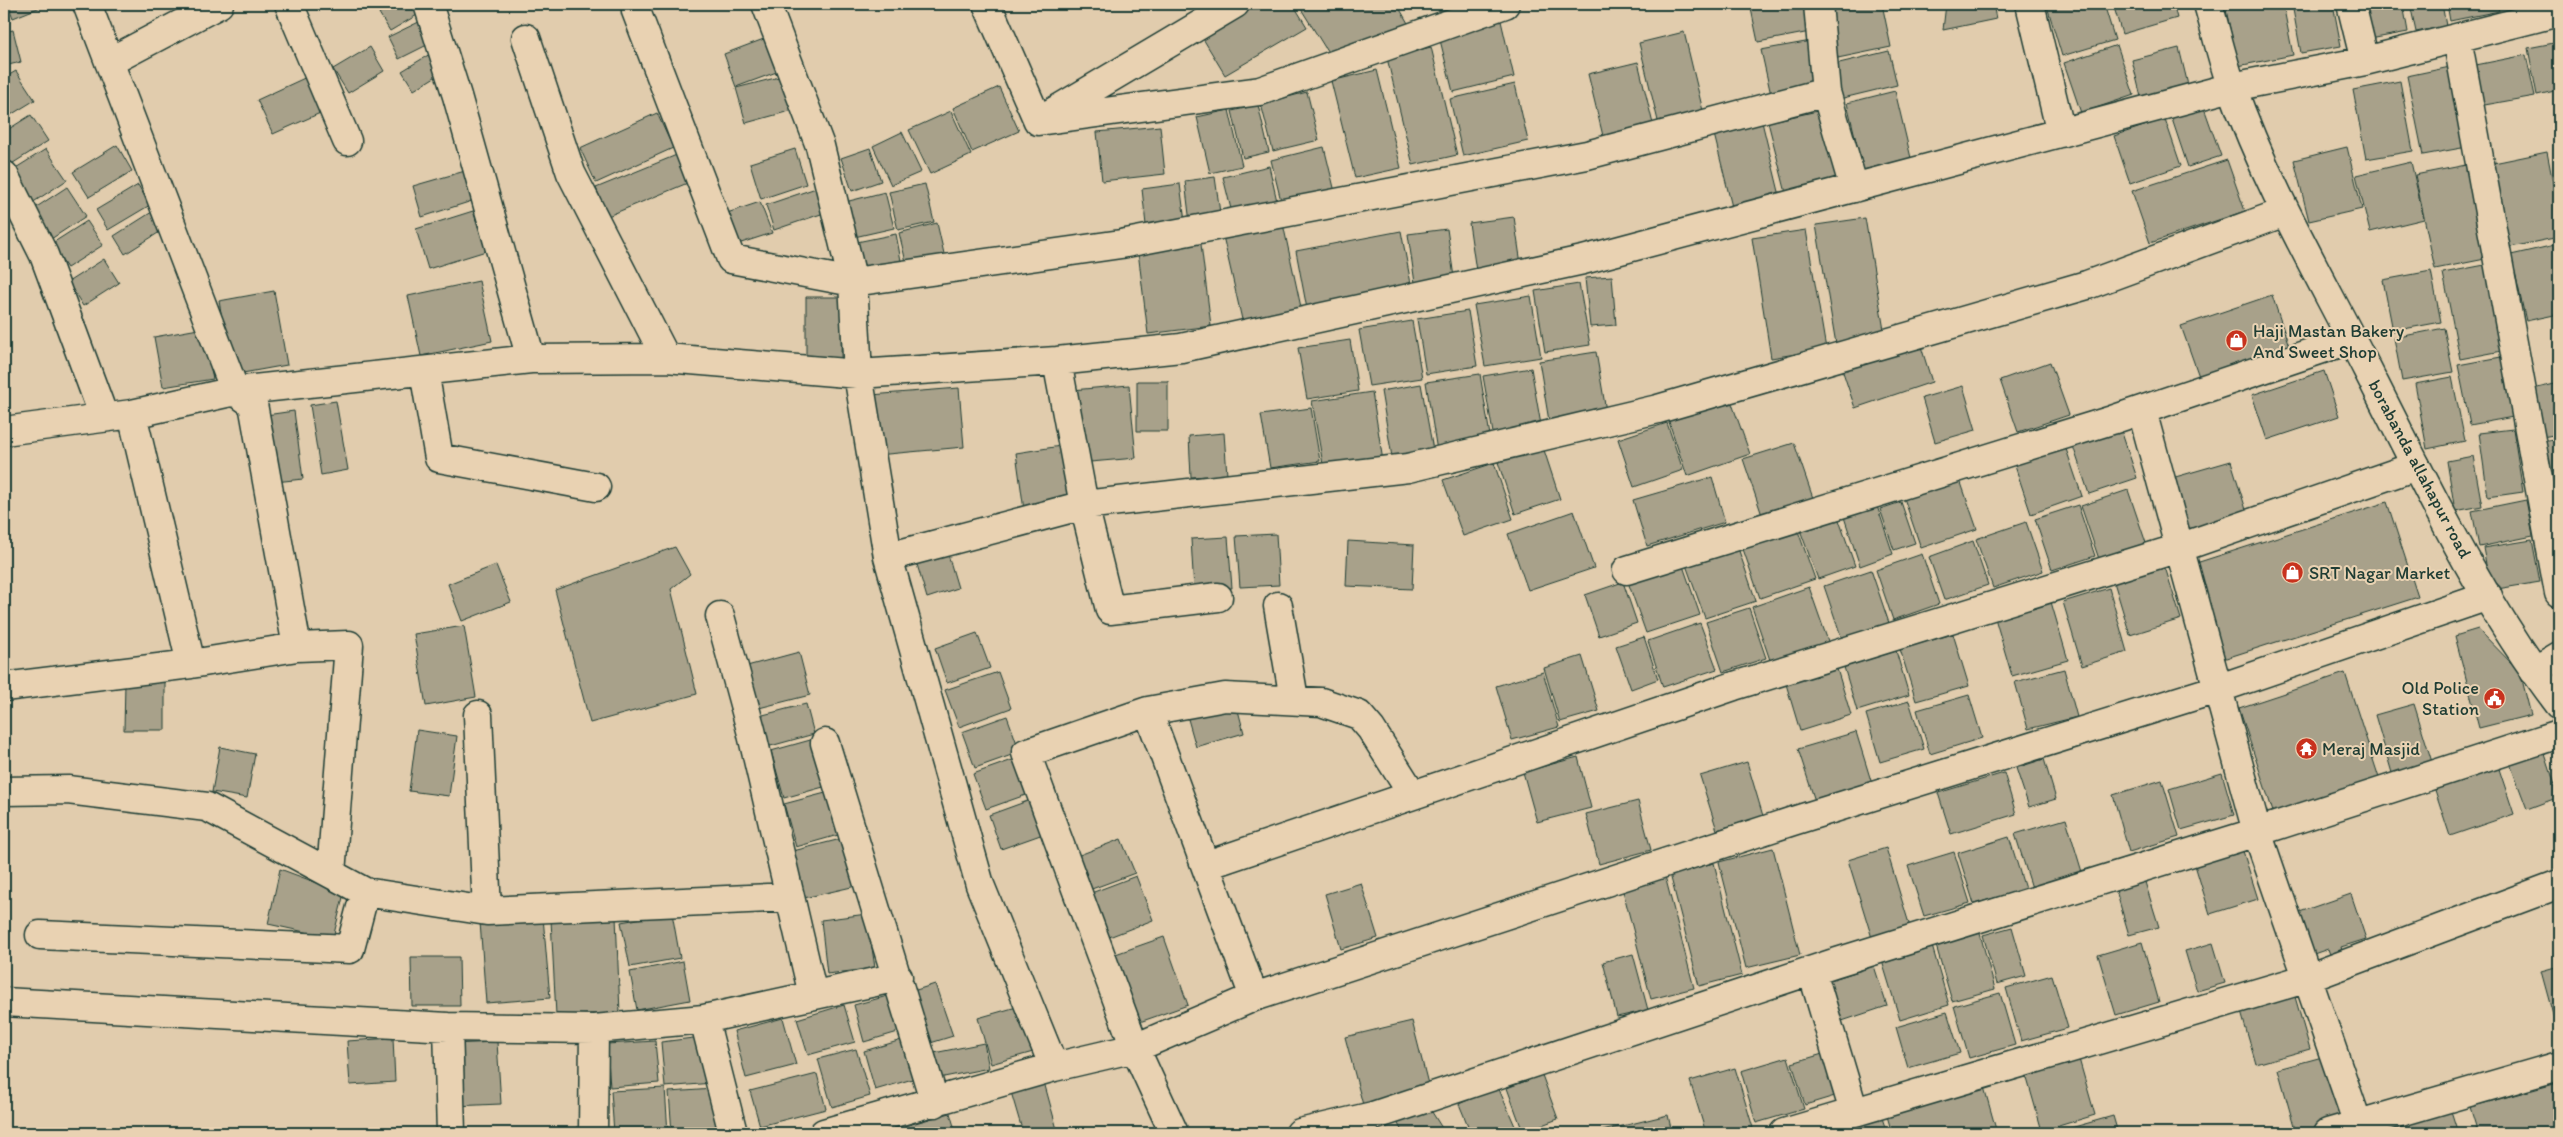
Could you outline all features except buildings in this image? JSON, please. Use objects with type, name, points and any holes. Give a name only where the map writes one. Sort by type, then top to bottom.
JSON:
[{"type":"street","points":[[88,4],[235,391],[253,404],[297,647]]},
{"type":"street","points":[[109,62],[219,4]]},
{"type":"street","points":[[289,4],[347,141]]},
{"type":"street","points":[[428,4],[457,96],[531,359]]},
{"type":"street","points":[[766,4],[820,146],[853,282],[858,374],[888,557],[980,885],[1054,1067]]},
{"type":"street","points":[[987,4],[1038,121]]},
{"type":"street","points":[[1038,121],[1236,4]]},
{"type":"street","points":[[1038,121],[1260,91],[1506,4]]},
{"type":"street","points":[[1818,4],[1826,92],[1854,188]]},
{"type":"street","points":[[2030,4],[2061,133]]},
{"type":"street","name":"borabanda allahapur road","points":[[2208,4],[2232,87],[2285,212],[2416,466],[2488,596],[2534,671],[2559,704]]},
{"type":"street","points":[[2351,4],[2365,61]]},
{"type":"street","points":[[636,11],[731,259],[853,282],[1121,244],[1587,156],[1826,92]]},
{"type":"street","points":[[4,431],[132,414],[235,391],[531,359],[666,358],[858,374],[1057,361],[1191,346],[1583,260],[2232,87],[2365,61],[2457,38],[2511,14],[2559,12]]},
{"type":"street","points":[[526,38],[571,173],[666,358]]},
{"type":"street","points":[[2457,38],[2559,593]]},
{"type":"street","points":[[4,175],[44,255],[104,417]]},
{"type":"street","points":[[888,557],[1084,505],[1408,468],[1658,408],[2087,285],[2285,212]]},
{"type":"street","points":[[1627,570],[2142,411],[2352,340]]},
{"type":"street","points":[[1057,361],[1084,505],[1110,610],[1218,597]]},
{"type":"street","points":[[424,371],[439,458],[596,487]]},
{"type":"street","points":[[2142,411],[2257,832],[2360,1129]]},
{"type":"street","points":[[132,414],[190,664]]},
{"type":"street","points":[[1207,865],[1734,686],[2179,548],[2416,466]]},
{"type":"street","points":[[824,1133],[936,1103],[1054,1067],[1135,1048],[1254,998],[1793,821],[2217,689],[2488,596]]},
{"type":"street","points":[[1278,606],[1294,699]]},
{"type":"street","points":[[720,616],[751,730],[813,995]]},
{"type":"street","points":[[4,687],[190,664],[297,647],[349,645],[331,873]]},
{"type":"street","points":[[2534,671],[2559,656]]},
{"type":"street","points":[[1174,1133],[1135,1048],[1026,753],[1148,710],[1225,697],[1294,699],[1320,702],[1359,715],[1371,729],[1413,795]]},
{"type":"street","points":[[1148,710],[1207,865],[1254,998]]},
{"type":"street","points":[[478,715],[487,911]]},
{"type":"street","points":[[1300,1133],[1378,1125],[1812,971],[2257,832],[2559,734]]},
{"type":"street","points":[[825,743],[936,1103]]},
{"type":"street","points":[[4,791],[68,790],[207,807],[365,892],[487,911],[790,897]]},
{"type":"street","points":[[1784,1133],[1817,1128],[1854,1112],[2308,978],[2559,884]]},
{"type":"street","points":[[40,935],[350,949],[365,892]]},
{"type":"street","points":[[1812,971],[1854,1112]]},
{"type":"street","points":[[4,1002],[448,1027],[594,1029],[704,1019],[898,977]]},
{"type":"street","points":[[704,1019],[733,1133]]},
{"type":"street","points":[[448,1027],[451,1133]]},
{"type":"street","points":[[593,1133],[594,1029]]},
{"type":"street","points":[[2328,1133],[2360,1129],[2559,1066]]},
{"type":"place","name":"Haji Mastan Bakery And Sweet Shop","points":[[2237,341]]},
{"type":"place","name":"SRT Nagar Market","points":[[2293,573]]},
{"type":"place","name":"Old Police Station","points":[[2495,698]]},
{"type":"place","name":"Meraj Masjid","points":[[2306,749]]}]
